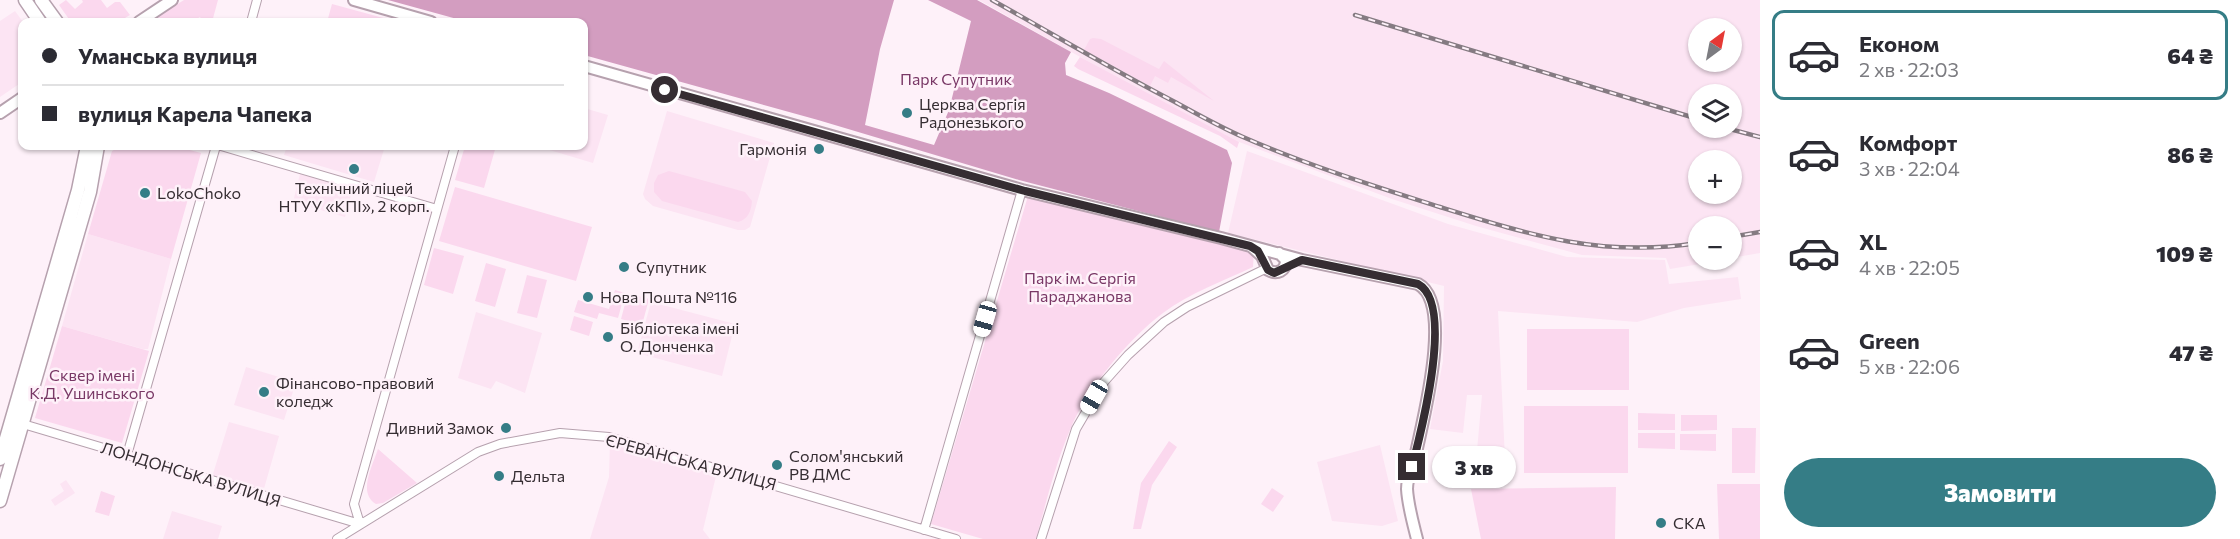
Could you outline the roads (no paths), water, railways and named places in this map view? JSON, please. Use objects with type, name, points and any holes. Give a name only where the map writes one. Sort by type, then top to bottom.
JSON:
[{"type":"main road","points":[[25,0],[37,18]]},
{"type":"main road","points":[[42,0],[54,18]]},
{"type":"main road","points":[[0,459],[78,190],[86,150]]},
{"type":"main road","points":[[0,501],[90,192],[97,150]]},
{"type":"street","points":[[145,18],[172,0]]},
{"type":"street","points":[[252,18],[257,0]]},
{"type":"street","points":[[354,0],[417,18]]},
{"type":"street","points":[[588,67],[1022,190],[1302,260],[1418,284],[1429,294],[1434,309],[1435,335],[1429,389],[1407,487],[1417,539]]},
{"type":"street","points":[[0,113],[18,101]]},
{"type":"street","points":[[127,455],[215,150]]},
{"type":"street","points":[[235,150],[437,209]]},
{"type":"street","points":[[360,524],[354,504],[454,150]]},
{"type":"street","points":[[924,530],[1022,190]]},
{"type":"street","points":[[1250,246],[1258,251],[1271,272],[1278,273],[1285,267],[1302,260]]},
{"type":"street","points":[[1041,539],[1076,429],[1103,383],[1128,355],[1164,322],[1266,266],[1270,254],[1280,253]]},
{"type":"street","points":[[1280,253],[1284,257],[1285,267]]},
{"type":"street","name":"ЛОНДОНСЬКА ВУЛИЦЯ","points":[[23,424],[360,524]]},
{"type":"street","name":"ЄРЕВАНСЬКА ВУЛИЦЯ","points":[[337,539],[478,452],[500,444],[561,433],[609,437],[956,539]]},
{"type":"railway","points":[[992,0],[1226,129],[1341,175],[1536,235],[1598,246],[1630,248],[1688,244]]},
{"type":"railway","points":[[1355,15],[1688,116]]},
{"type":"railway","points":[[1742,132],[1760,137]]},
{"type":"railway","points":[[1742,235],[1760,232]]},
{"type":"place","name":"Церква Сергія Радонезького","points":[[907,113]]},
{"type":"place","name":"Гармонія","points":[[819,149]]},
{"type":"place","name":"Технічний ліцей НТУУ «КПІ», 2 корп.","points":[[354,169]]},
{"type":"place","name":"LokoChoko","points":[[145,193]]},
{"type":"place","name":"Супутник","points":[[624,267]]},
{"type":"place","name":"Нова Пошта №116","points":[[588,297]]},
{"type":"place","name":"Бібліотека імені О. Донченка","points":[[608,337]]},
{"type":"place","name":"Фінансово-правовий коледж","points":[[264,392]]},
{"type":"place","name":"Дивний Замок","points":[[506,428]]},
{"type":"place","name":"Солом'янський РВ ДМС","points":[[777,465]]},
{"type":"place","name":"Дельта","points":[[499,476]]},
{"type":"place","name":"СКА","points":[[1661,523]]},
{"type":"park label","name":"Парк Супутник","points":[[956,79]]},
{"type":"park label","name":"Парк ім. Сергія Параджанова","points":[[1080,287]]},
{"type":"park label","name":"Сквер імені К.Д. Ушинського","points":[[92,384]]}]
